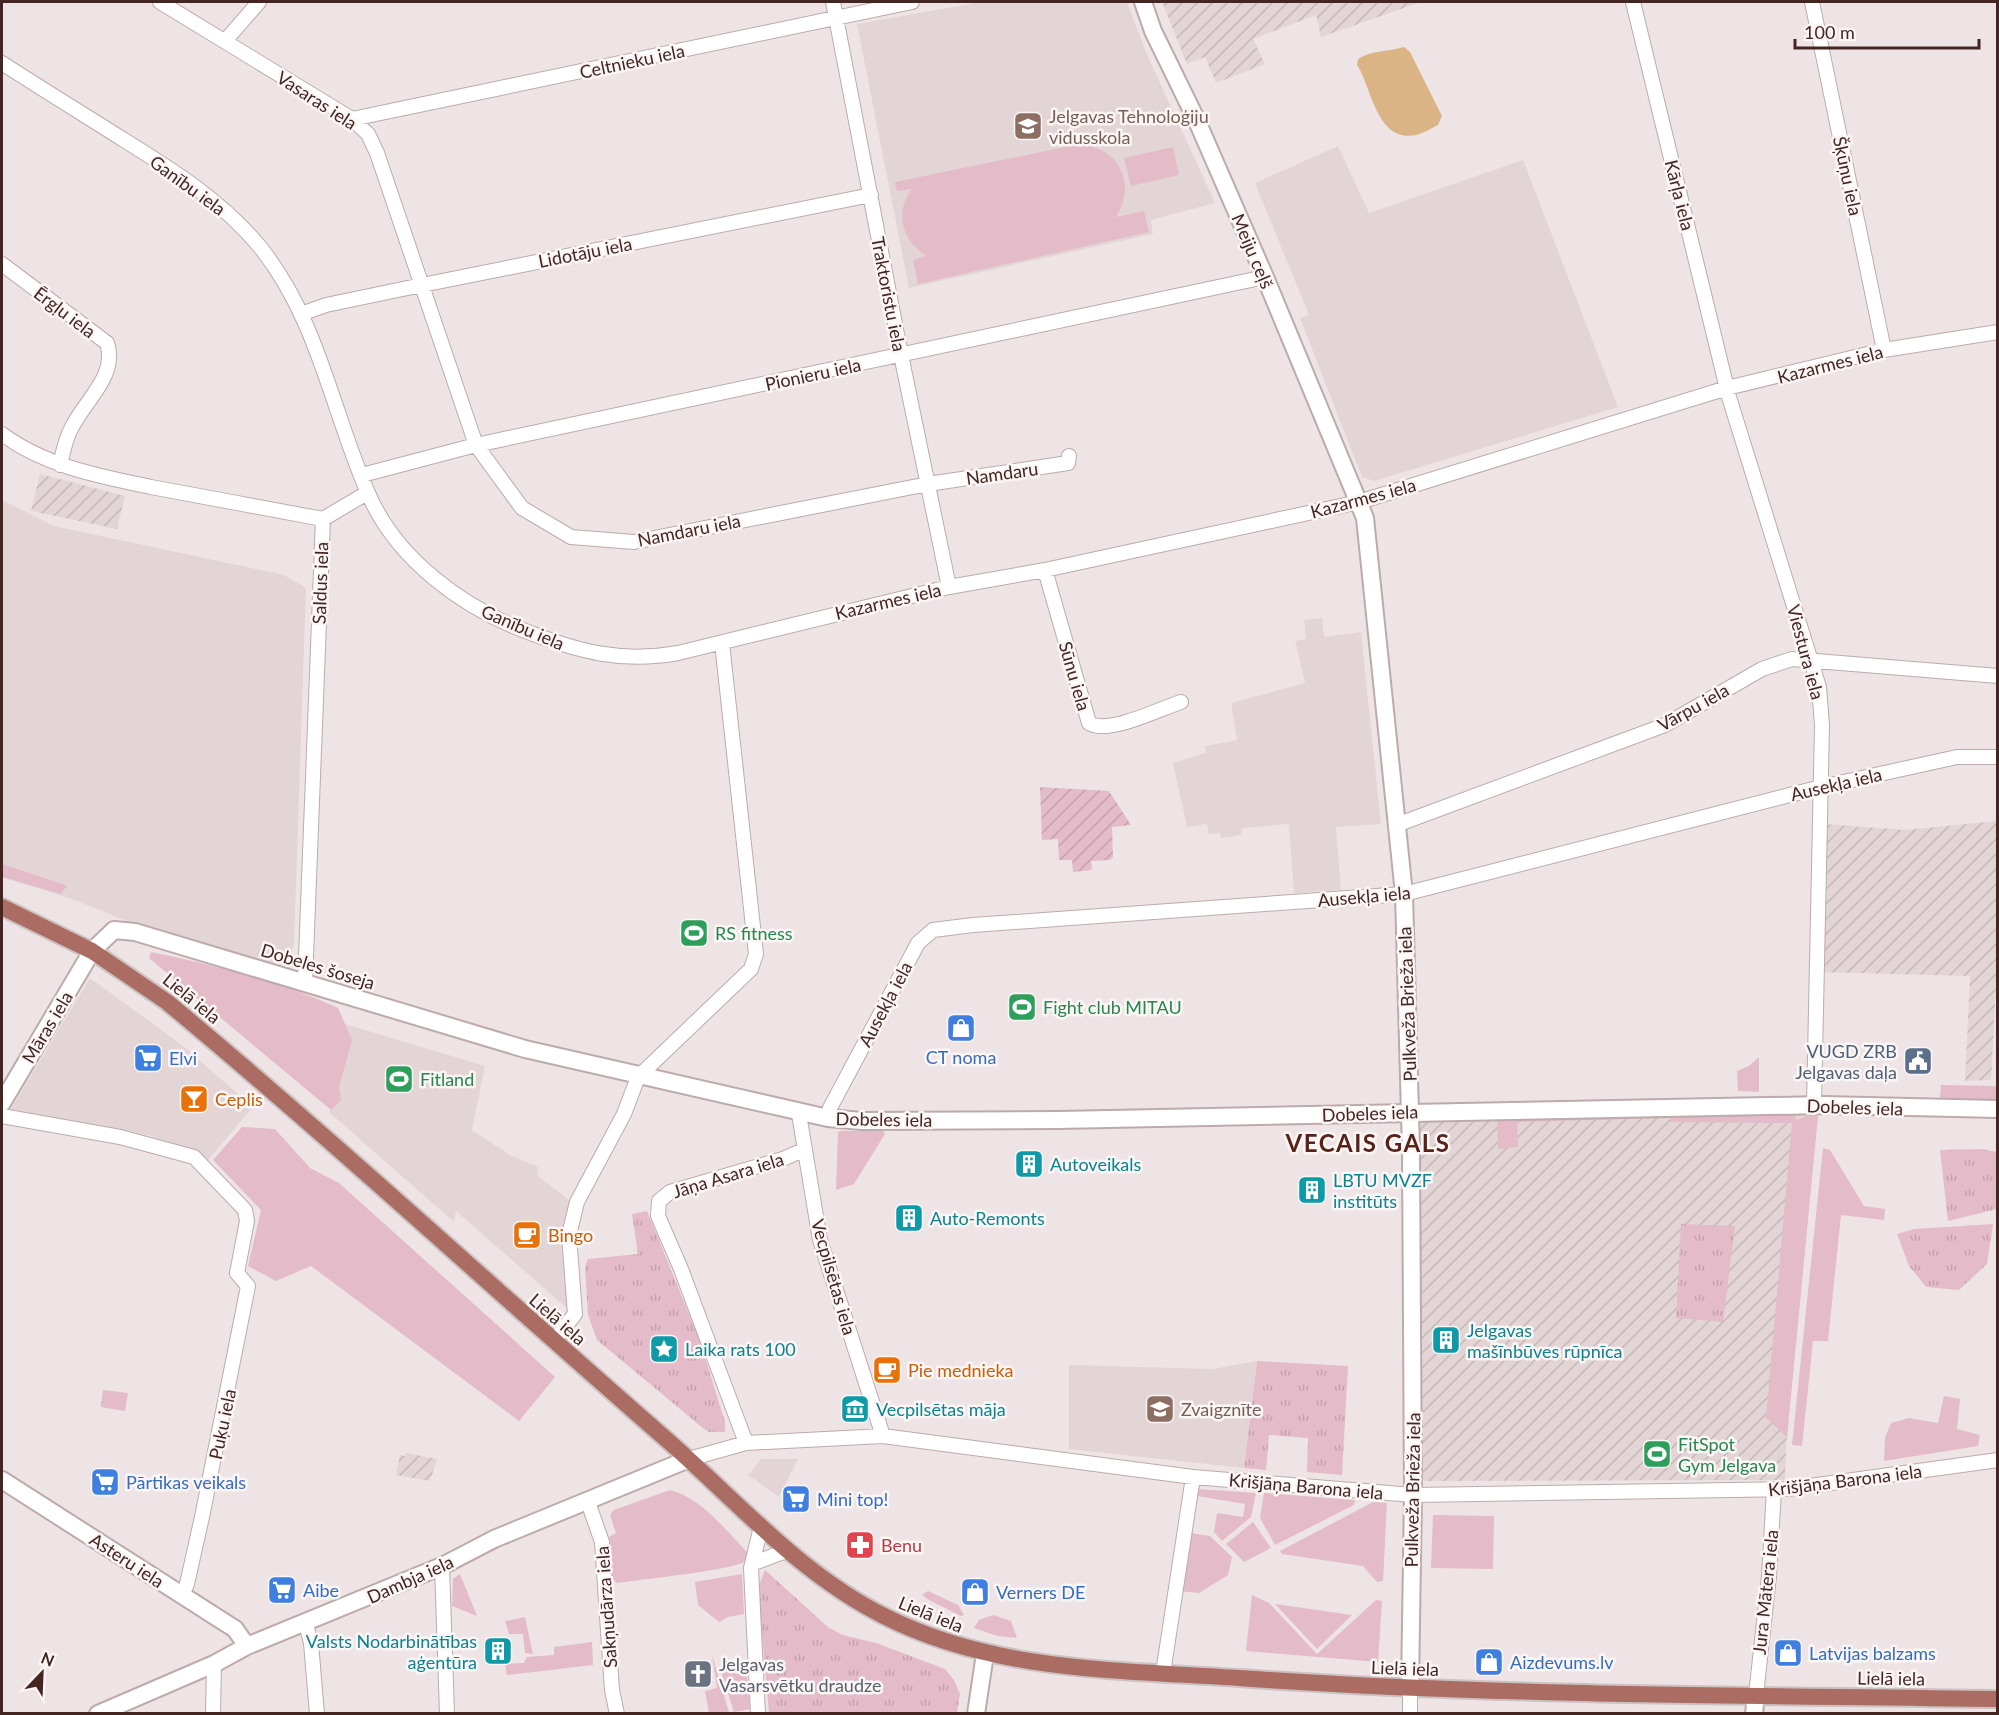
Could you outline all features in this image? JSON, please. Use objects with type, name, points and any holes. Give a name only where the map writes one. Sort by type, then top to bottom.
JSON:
[{"type":"main road","points":[[2,907],[92,951]]},
{"type":"main road","name":"Lielā iela","points":[[92,951],[166,1002],[205,1034],[689,1459],[786,1551],[823,1580],[879,1614],[926,1636],[985,1654],[1047,1665],[1410,1689],[1998,1699]]},
{"type":"street","name":"Vasaras iela","points":[[160,2],[352,119],[368,134],[377,153],[422,285]]},
{"type":"street","points":[[225,41],[259,2]]},
{"type":"street","name":"Traktoristu iela","points":[[833,2],[901,355],[949,587]]},
{"type":"street","name":"Celtnieku iela","points":[[352,119],[912,2]]},
{"type":"street","name":"Meiju ceļš","points":[[1143,2],[1153,31],[1197,122],[1265,277],[1359,502]]},
{"type":"street","name":"Kārļa iela","points":[[1633,2],[1727,388]]},
{"type":"street","name":"Šķūņu iela","points":[[1812,2],[1884,350]]},
{"type":"street","name":"Ganību iela","points":[[2,63],[208,195],[261,248],[301,314],[318,354],[367,493],[396,538],[417,562],[450,591],[512,626],[562,644],[612,657],[653,657],[722,643]]},
{"type":"street","name":"Lidotāju iela","points":[[301,314],[326,305],[871,195]]},
{"type":"street","name":"Ērgļu iela","points":[[2,264],[107,343],[111,355],[110,365],[105,375],[71,429],[60,465]]},
{"type":"street","name":"Pionieru iela","points":[[362,475],[476,445],[1265,277]]},
{"type":"street","name":"Namdaru iela","points":[[422,285],[476,445],[522,508],[572,537],[634,542],[928,484]]},
{"type":"street","name":"Kazarmes iela","points":[[722,643],[949,587],[1045,570],[1359,502],[1727,388],[1884,350],[1998,332]]},
{"type":"street","name":"Viestura iela","points":[[1727,388],[1819,687],[1822,725],[1814,1105]]},
{"type":"street","name":"Saldus iela","points":[[2,434],[37,456],[60,465],[184,494],[322,519],[305,982]]},
{"type":"street","name":"Namdaru","points":[[928,484],[1068,463],[1069,456]]},
{"type":"street","points":[[322,519],[367,493]]},
{"type":"street","name":"Pulkveža Brieža iela","points":[[1359,502],[1365,518],[1399,824],[1404,894],[1410,1113],[1413,1495],[1410,1689]]},
{"type":"street","name":"Sūnu iela","points":[[1045,570],[1089,723],[1101,728],[1117,725],[1180,702]]},
{"type":"street","points":[[554,1341],[575,1314],[569,1235],[578,1202],[624,1114],[638,1077],[751,969],[756,954],[722,643]]},
{"type":"street","name":"Vārpu iela","points":[[1399,824],[1665,725],[1762,669],[1792,659],[1998,676]]},
{"type":"street","name":"Ausekļa iela","points":[[828,1119],[830,1108],[918,943],[933,930],[973,925],[1404,894],[1821,787],[1957,757],[1998,757]]},
{"type":"street","name":"Dobeles šoseja","points":[[92,951],[114,930],[135,932],[525,1049],[638,1077]]},
{"type":"street","name":"Māras iela","points":[[2,1102],[92,951]]},
{"type":"street","name":"Dobeles iela","points":[[638,1077],[799,1114],[862,1121],[1058,1120],[1814,1105],[1998,1109]]},
{"type":"street","name":"Vecpilsētas iela","points":[[799,1114],[820,1240],[883,1436]]},
{"type":"street","name":"Puķu iela","points":[[2,1116],[120,1137],[194,1157],[245,1210],[247,1221],[237,1274],[248,1286],[202,1517],[187,1584],[182,1595]]},
{"type":"street","name":"Jāņa Asara iela","points":[[746,1443],[681,1269],[658,1216],[658,1202],[670,1192],[783,1160],[805,1149]]},
{"type":"street","name":"Krišjāņa Barona iela","points":[[689,1459],[746,1443],[883,1436],[1193,1477],[1413,1495],[1774,1490],[1998,1460]]},
{"type":"street","name":"Dambja iela","points":[[98,1713],[214,1664],[248,1646],[442,1566],[494,1539],[689,1459]]},
{"type":"street","points":[[1163,1673],[1193,1477]]},
{"type":"street","name":"Asteru iela","points":[[2,1480],[235,1629],[248,1646]]},
{"type":"street","name":"Jura Mātera iela","points":[[1756,1695],[1769,1576],[1774,1490]]},
{"type":"street","name":"Sakņudārza iela","points":[[588,1502],[602,1542],[612,1690],[617,1713]]},
{"type":"street","points":[[758,1713],[751,1568],[761,1527]]},
{"type":"street","points":[[754,1563],[786,1551]]},
{"type":"street","points":[[442,1566],[447,1713]]},
{"type":"street","points":[[306,1624],[312,1650],[317,1713]]},
{"type":"street","points":[[976,1713],[985,1654]]},
{"type":"street","points":[[213,1713],[214,1664]]},
{"type":"street","points":[[1410,1689],[1410,1713]]},
{"type":"street","points":[[1754,1713],[1756,1695]]},
{"type":"shaded area","name":"Jelgavas Tehnoloģiju vidusskola","points":[[981,2],[1127,2],[1145,50],[1215,203],[1151,220],[1153,234],[909,288],[857,24]]},
{"type":"shaded area","points":[[1162,2],[1421,2],[1321,37],[1316,15],[1253,39],[1265,64],[1216,83],[1205,57],[1187,64]]},
{"type":"shaded area","points":[[1404,47],[1410,52],[1442,116],[1438,125],[1416,135],[1403,135],[1392,131],[1384,122],[1357,65],[1358,59],[1363,56]]},
{"type":"shaded area","points":[[1338,146],[1369,213],[1523,160],[1618,407],[1374,481],[1362,477],[1300,318],[1309,315],[1255,183]]},
{"type":"shaded area","points":[[40,474],[125,496],[117,529],[31,511]]},
{"type":"shaded area","points":[[2,500],[54,526],[284,575],[306,588],[294,944],[288,962],[275,970],[148,930],[75,900],[2,877]]},
{"type":"shaded area","points":[[1322,618],[1324,637],[1361,632],[1381,824],[1336,827],[1341,890],[1294,893],[1289,824],[1242,828],[1241,835],[1221,838],[1220,833],[1209,834],[1207,824],[1187,827],[1173,763],[1206,753],[1205,746],[1237,740],[1231,703],[1305,683],[1295,641],[1306,639],[1304,620]]},
{"type":"shaded area","points":[[1997,821],[1998,948],[1991,1080],[1965,1081],[1970,976],[1819,972],[1824,824],[1905,830]]},
{"type":"shaded area","points":[[90,978],[182,1045],[253,1107],[207,1161],[152,1136],[10,1110]]},
{"type":"shaded area","points":[[345,1024],[485,1066],[472,1130],[510,1155],[538,1167],[537,1175],[570,1201],[565,1218],[563,1241],[568,1309],[456,1211],[454,1222],[330,1113]]},
{"type":"shaded area","points":[[1782,1112],[1818,1115],[1786,1447],[1785,1480],[1419,1481],[1416,1123],[1419,1121]]},
{"type":"shaded area","name":"Zvaigznīte","points":[[1257,1361],[1244,1468],[1069,1449],[1069,1365],[1213,1369]]},
{"type":"shaded area","points":[[407,1453],[437,1459],[430,1481],[396,1475],[400,1455],[406,1456]]},
{"type":"shaded area","points":[[761,1459],[798,1459],[779,1497],[748,1475]]},
{"type":"green space","points":[[1075,145],[1090,146],[1112,158],[1120,168],[1125,191],[1116,217],[1144,211],[1149,232],[918,284],[913,260],[926,256],[918,250],[906,234],[902,217],[906,198],[912,189],[897,191],[895,182]]},
{"type":"green space","points":[[1173,147],[1179,175],[1131,186],[1124,158]]},
{"type":"green space","points":[[1040,787],[1109,791],[1131,825],[1112,827],[1113,857],[1110,860],[1091,861],[1092,870],[1073,872],[1072,860],[1059,860],[1058,839],[1042,840]]},
{"type":"green space","points":[[2,864],[67,886],[61,894],[2,877]]},
{"type":"green space","points":[[151,952],[246,975],[316,998],[338,1008],[352,1040],[339,1087],[341,1100],[331,1110],[149,958]]},
{"type":"green space","points":[[1759,1057],[1759,1092],[1738,1091],[1737,1071],[1749,1066]]},
{"type":"green space","points":[[1941,1085],[1997,1086],[1997,1102],[1940,1099]]},
{"type":"green space","points":[[1813,1112],[1818,1115],[1787,1437],[1766,1418],[1792,1123],[1670,1122],[1670,1118],[1517,1122],[1518,1147],[1498,1149],[1497,1124],[1499,1117],[1788,1113],[1798,1120]]},
{"type":"green space","points":[[242,1127],[275,1129],[310,1168],[339,1183],[555,1377],[519,1421],[311,1266],[276,1281],[248,1266],[261,1210],[213,1160]]},
{"type":"green space","points":[[883,1131],[885,1134],[854,1184],[836,1190],[838,1132]]},
{"type":"green space","points":[[1823,1148],[1830,1150],[1864,1206],[1885,1209],[1884,1220],[1841,1215],[1828,1341],[1813,1341],[1802,1446],[1792,1445]]},
{"type":"green space","points":[[1981,1149],[1997,1152],[1997,1209],[1948,1221],[1940,1150]]},
{"type":"green space","points":[[647,1211],[700,1341],[725,1422],[725,1432],[709,1432],[704,1429],[597,1340],[588,1315],[585,1267],[588,1259],[638,1254],[632,1214]]},
{"type":"green space","points":[[1681,1224],[1735,1226],[1723,1322],[1676,1318]]},
{"type":"green space","points":[[1993,1224],[1987,1264],[1959,1290],[1926,1287],[1909,1266],[1897,1234],[1914,1229]]},
{"type":"green space","points":[[1257,1361],[1348,1366],[1342,1475],[1307,1472],[1308,1438],[1269,1435],[1266,1470],[1244,1468]]},
{"type":"green space","points":[[103,1390],[128,1393],[125,1411],[101,1407]]},
{"type":"green space","points":[[1944,1396],[1960,1399],[1957,1429],[1980,1435],[1978,1446],[1884,1461],[1885,1438],[1891,1423],[1909,1418],[1938,1423]]},
{"type":"green space","points":[[1198,1489],[1256,1493],[1251,1517],[1222,1541],[1214,1532],[1217,1513],[1243,1517],[1245,1504],[1197,1496]]},
{"type":"green space","points":[[670,1490],[692,1500],[713,1516],[749,1554],[744,1562],[736,1565],[617,1583],[612,1579],[609,1537],[616,1533],[610,1515],[614,1510]]},
{"type":"green space","points":[[1264,1493],[1355,1500],[1354,1505],[1275,1545],[1260,1518]]},
{"type":"green space","points":[[1373,1502],[1387,1503],[1383,1581],[1377,1582],[1363,1566],[1282,1554],[1280,1551]]},
{"type":"green space","points":[[1433,1515],[1494,1516],[1493,1569],[1431,1568]]},
{"type":"green space","points":[[1253,1522],[1271,1548],[1244,1562],[1226,1544]]},
{"type":"green space","points":[[1190,1533],[1210,1536],[1232,1557],[1228,1575],[1199,1593],[1179,1591]]},
{"type":"green space","points":[[765,1570],[829,1628],[843,1635],[876,1643],[945,1669],[954,1680],[960,1694],[957,1713],[769,1713],[758,1588]]},
{"type":"green space","points":[[460,1574],[477,1616],[452,1606],[453,1579]]},
{"type":"green space","points":[[742,1574],[744,1614],[728,1617],[719,1622],[698,1605],[695,1582]]},
{"type":"green space","points":[[928,1591],[958,1605],[964,1615],[961,1616],[927,1599],[922,1595]]},
{"type":"green space","points":[[1252,1595],[1269,1603],[1317,1654],[1376,1600],[1382,1601],[1378,1662],[1246,1651]]},
{"type":"green space","points":[[1275,1604],[1352,1615],[1317,1649]]},
{"type":"green space","points":[[993,1615],[1011,1621],[1017,1638],[997,1636],[974,1628],[979,1620]]},
{"type":"green space","points":[[525,1617],[533,1654],[525,1653],[523,1634],[509,1634],[505,1621]]},
{"type":"green space","points":[[592,1642],[593,1665],[507,1675],[505,1664],[524,1663],[527,1657],[554,1655],[554,1647]]},
{"type":"green space","points":[[712,1655],[729,1712],[709,1713],[705,1691],[717,1688]]},
{"type":"green space","points":[[746,1665],[750,1709],[734,1712],[720,1669]]},
{"type":"place","name":"Jelgavas Tehnoloģiju vidusskola","points":[[1028,126]]},
{"type":"place","name":"RS fitness","points":[[694,933]]},
{"type":"place","name":"Fight club MITAU","points":[[1022,1007]]},
{"type":"place","name":"CT noma","points":[[961,1028]]},
{"type":"place","name":"Elvi","points":[[148,1058]]},
{"type":"place","name":"VUGD ZRB Jelgavas daļa","points":[[1918,1061]]},
{"type":"place","name":"Fitland","points":[[399,1079]]},
{"type":"place","name":"Ceplis","points":[[194,1099]]},
{"type":"place","name":"Autoveikals","points":[[1029,1164]]},
{"type":"place","name":"LBTU MVZF institūts","points":[[1312,1190]]},
{"type":"place","name":"Auto-Remonts","points":[[909,1218]]},
{"type":"place","name":"Bingo","points":[[527,1235]]},
{"type":"place","name":"Jelgavas mašīnbūves rūpnīca","points":[[1446,1340]]},
{"type":"place","name":"Laika rats 100","points":[[664,1349]]},
{"type":"place","name":"Pie mednieka","points":[[887,1370]]},
{"type":"place","name":"Vecpilsētas māja","points":[[855,1409]]},
{"type":"place","name":"Zvaigznīte","points":[[1160,1409]]},
{"type":"place","name":"FitSpot Gym Jelgava","points":[[1657,1454]]},
{"type":"place","name":"Pārtikas veikals","points":[[105,1482]]},
{"type":"place","name":"Mini top!","points":[[796,1499]]},
{"type":"place","name":"Benu","points":[[860,1545]]},
{"type":"place","name":"Aibe","points":[[282,1590]]},
{"type":"place","name":"Verners DE","points":[[975,1592]]},
{"type":"place","name":"Valsts Nodarbinātības aģentūra","points":[[498,1651]]},
{"type":"place","name":"Latvijas balzams","points":[[1788,1653]]},
{"type":"place","name":"Aizdevums.lv","points":[[1489,1662]]},
{"type":"place","name":"Jelgavas Vasarsvētku draudze","points":[[698,1674]]},
{"type":"district","name":"VECAIS GALS","points":[[1368,1142]]}]
